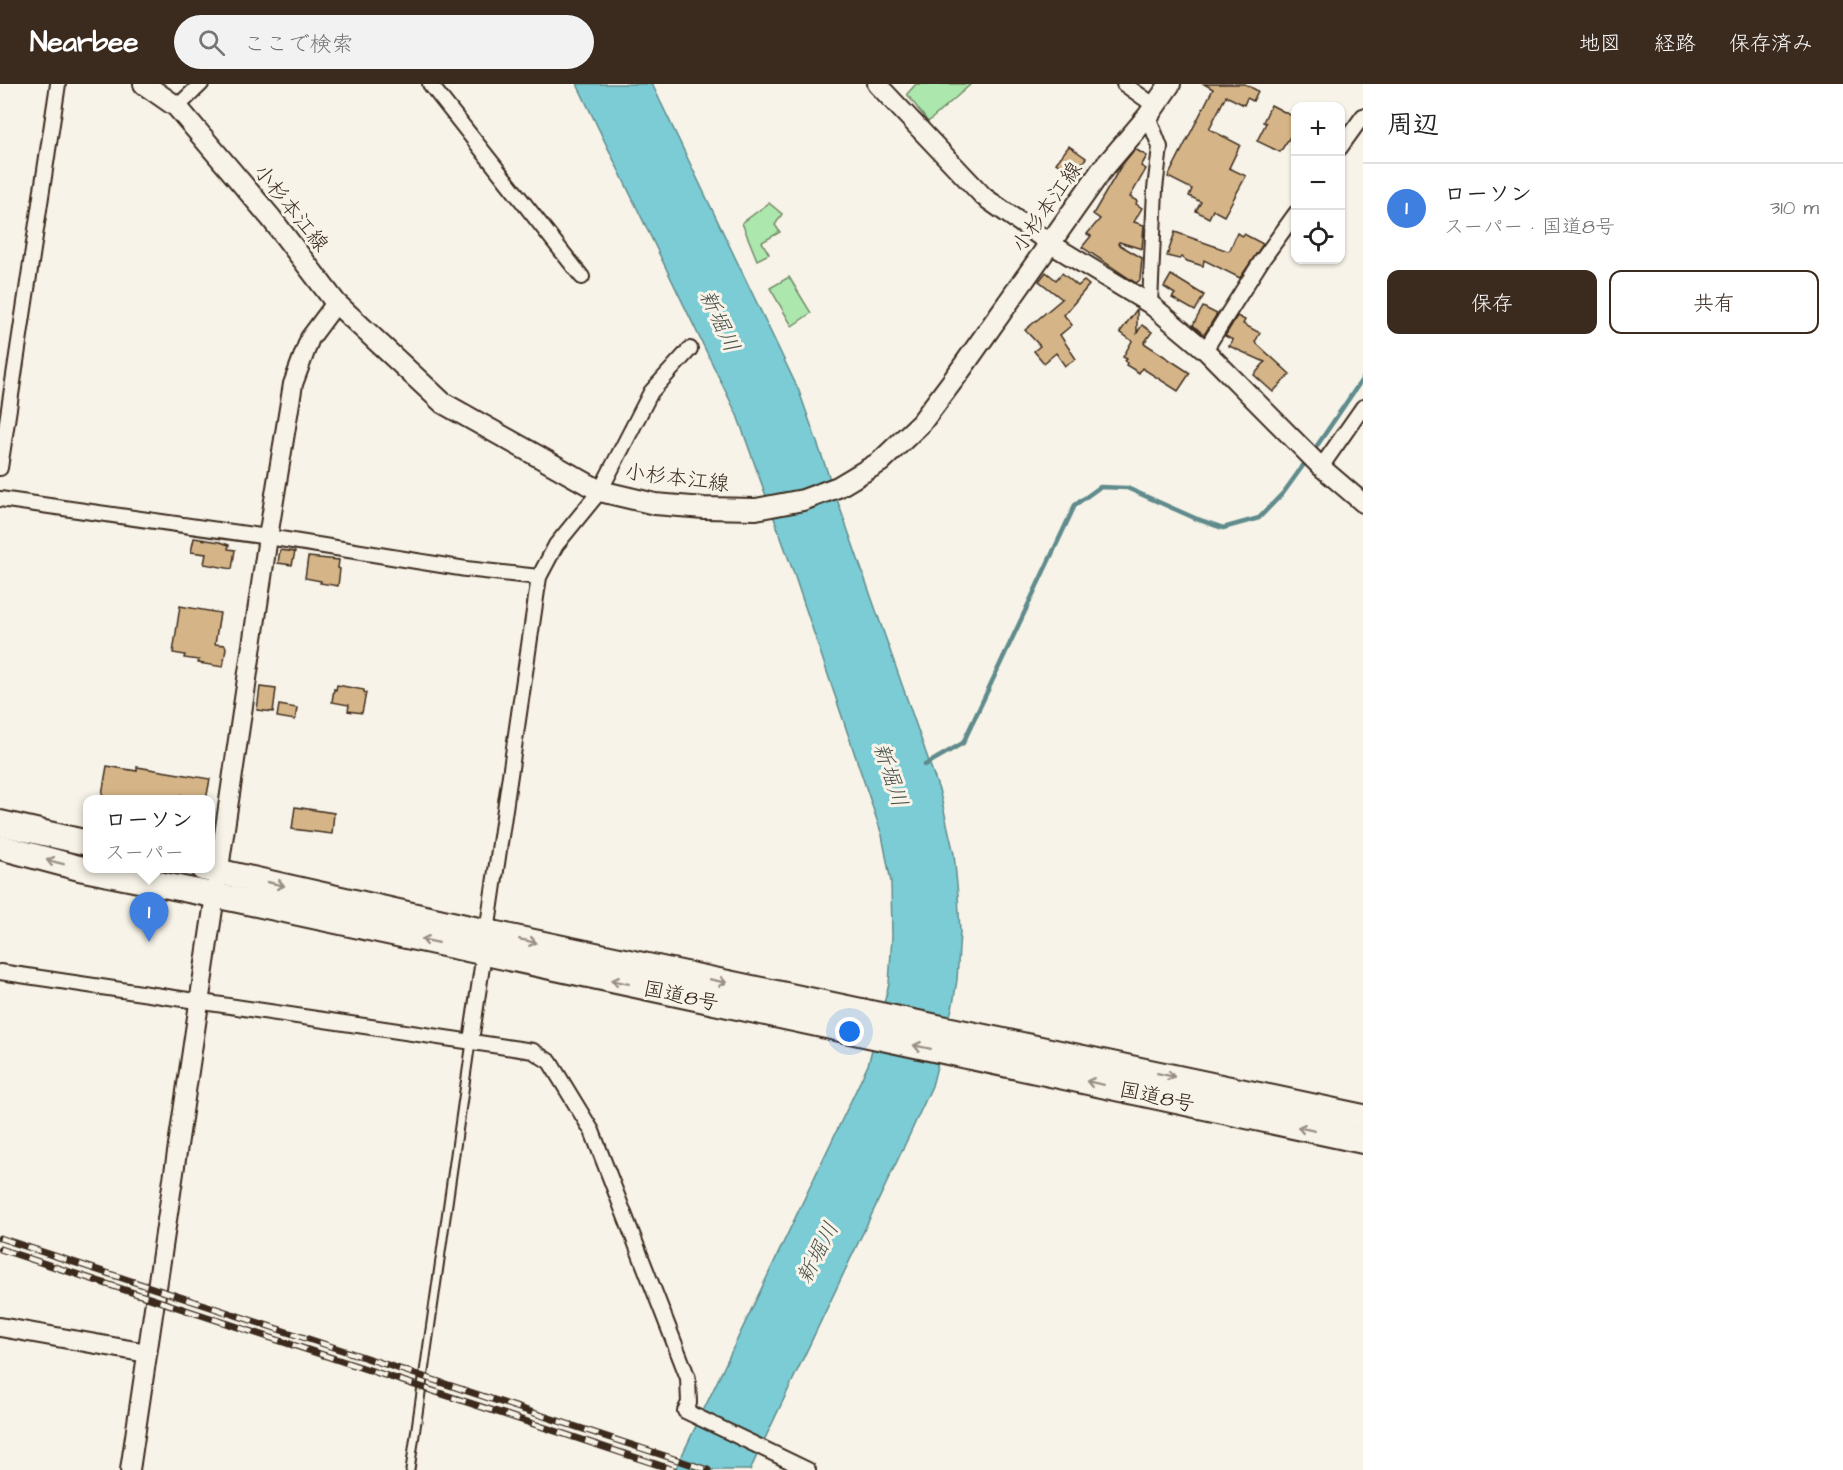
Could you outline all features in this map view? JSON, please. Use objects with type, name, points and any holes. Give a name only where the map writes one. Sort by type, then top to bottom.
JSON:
[{"type":"highway","points":[[0,823],[83,842]]},
{"type":"highway","name":"国道8号","points":[[0,848],[83,869]]},
{"type":"highway","name":"国道8号","points":[[215,871],[485,942]]},
{"type":"highway","name":"国道8号","points":[[103,873],[215,896],[485,942],[982,1048],[1363,1118]]},
{"type":"highway","name":"国道8号","points":[[982,1048],[1363,1141]]},
{"type":"main road","name":"小杉本江線","points":[[144,84],[177,107],[271,218],[336,303],[443,404],[600,491],[655,504],[704,508],[766,508],[803,500],[838,487],[880,462],[921,423],[1101,171],[1151,111],[1170,84]]},
{"type":"street","points":[[0,468],[58,84]]},
{"type":"street","points":[[177,107],[201,84]]},
{"type":"street","points":[[430,84],[582,277]]},
{"type":"street","points":[[877,84],[984,197],[1051,244],[1150,304],[1205,350],[1321,467],[1363,503]]},
{"type":"street","points":[[1124,84],[1151,111],[1160,147],[1155,189],[1150,304]]},
{"type":"street","points":[[1345,142],[1363,116]]},
{"type":"street","points":[[1205,350],[1262,260],[1291,220]]},
{"type":"street","points":[[215,847],[293,384],[310,338],[336,303]]},
{"type":"street","points":[[471,1041],[539,577],[556,545],[600,491],[651,392],[690,349]]},
{"type":"street","points":[[1321,467],[1363,407]]},
{"type":"street","points":[[0,499],[268,537],[466,569],[539,577]]},
{"type":"street","points":[[130,1470],[215,896],[211,873]]},
{"type":"street","points":[[0,972],[533,1051],[550,1062],[587,1121],[688,1378],[689,1403],[685,1411],[808,1470]]},
{"type":"street","points":[[0,1327],[147,1353]]},
{"type":"lane","points":[[410,1470],[471,1041]]},
{"type":"green space","points":[[916,84],[971,84],[928,122],[907,94]]},
{"type":"green space","points":[[769,203],[782,214],[775,225],[780,232],[762,242],[769,254],[757,260],[742,223]]},
{"type":"green space","points":[[789,277],[811,313],[792,326],[770,288]]},
{"type":"water","name":"新堀川","points":[[577,84],[652,84],[799,391],[940,793],[954,854],[960,932],[957,980],[932,1086],[750,1470],[675,1470],[868,1065],[889,984],[892,936],[891,882],[882,835],[793,571],[737,415]]},
{"type":"building","points":[[1204,84],[1245,84],[1258,91],[1253,101],[1247,98],[1244,105],[1226,96],[1209,129],[1240,145],[1229,168],[1246,176],[1224,216],[1213,210],[1209,218],[1196,211],[1201,202],[1189,196],[1192,189],[1168,177],[1213,89]]},
{"type":"building","points":[[1271,105],[1291,115],[1291,136],[1280,152],[1257,141],[1266,123],[1263,122]]},
{"type":"building","points":[[1069,146],[1086,158],[1083,162],[1086,165],[1077,178],[1056,163]]},
{"type":"building","points":[[1135,149],[1147,156],[1141,166],[1146,169],[1130,197],[1142,208],[1134,222],[1144,225],[1142,249],[1119,242],[1118,244],[1142,258],[1140,280],[1136,283],[1082,247],[1091,236],[1087,234],[1100,219],[1093,214],[1121,166]]},
{"type":"building","points":[[1175,232],[1228,251],[1237,233],[1243,236],[1244,234],[1263,244],[1240,278],[1204,260],[1203,266],[1182,257],[1179,259],[1167,256]]},
{"type":"building","points":[[1046,272],[1056,280],[1062,273],[1078,286],[1084,281],[1089,285],[1064,315],[1072,325],[1060,335],[1076,359],[1065,366],[1056,353],[1044,363],[1034,351],[1040,346],[1025,330],[1062,299],[1039,281]]},
{"type":"building","points":[[1171,275],[1204,295],[1195,311],[1172,298],[1175,294],[1164,287]]},
{"type":"building","points":[[1203,307],[1217,314],[1204,335],[1193,325]]},
{"type":"building","points":[[1137,309],[1137,333],[1142,325],[1152,332],[1144,343],[1190,373],[1178,391],[1142,368],[1139,373],[1126,365],[1127,359],[1123,357],[1132,341],[1120,332]]},
{"type":"building","points":[[1237,316],[1245,320],[1243,324],[1260,333],[1255,342],[1290,374],[1273,392],[1254,375],[1265,362],[1229,346],[1233,340],[1225,336]]},
{"type":"building","points":[[194,538],[229,545],[228,549],[235,550],[232,569],[204,564],[206,554],[191,552]]},
{"type":"building","points":[[280,550],[295,552],[292,565],[278,563]]},
{"type":"building","points":[[308,557],[339,560],[338,586],[305,578]]},
{"type":"building","points":[[180,606],[220,613],[215,644],[225,645],[223,667],[198,663],[199,660],[184,658],[185,655],[173,653]]},
{"type":"building","points":[[337,685],[364,690],[366,693],[362,713],[348,711],[349,705],[332,702]]},
{"type":"building","points":[[260,687],[276,689],[273,712],[257,710]]},
{"type":"building","points":[[279,705],[297,708],[295,720],[277,717]]},
{"type":"building","points":[[107,766],[137,771],[137,767],[210,779],[207,795],[102,795]]},
{"type":"building","points":[[295,807],[334,813],[332,834],[292,829]]},
{"type":"waterway","points":[[1312,453],[1363,378]]},
{"type":"waterway","points":[[925,765],[963,743],[1075,505],[1100,487],[1127,488],[1223,528],[1259,518],[1284,492],[1307,460]]},
{"type":"railway","points":[[0,1238],[708,1470]]},
{"type":"railway","points":[[0,1249],[674,1470]]},
{"type":"place","name":"ローソン","points":[[149,942]]}]
